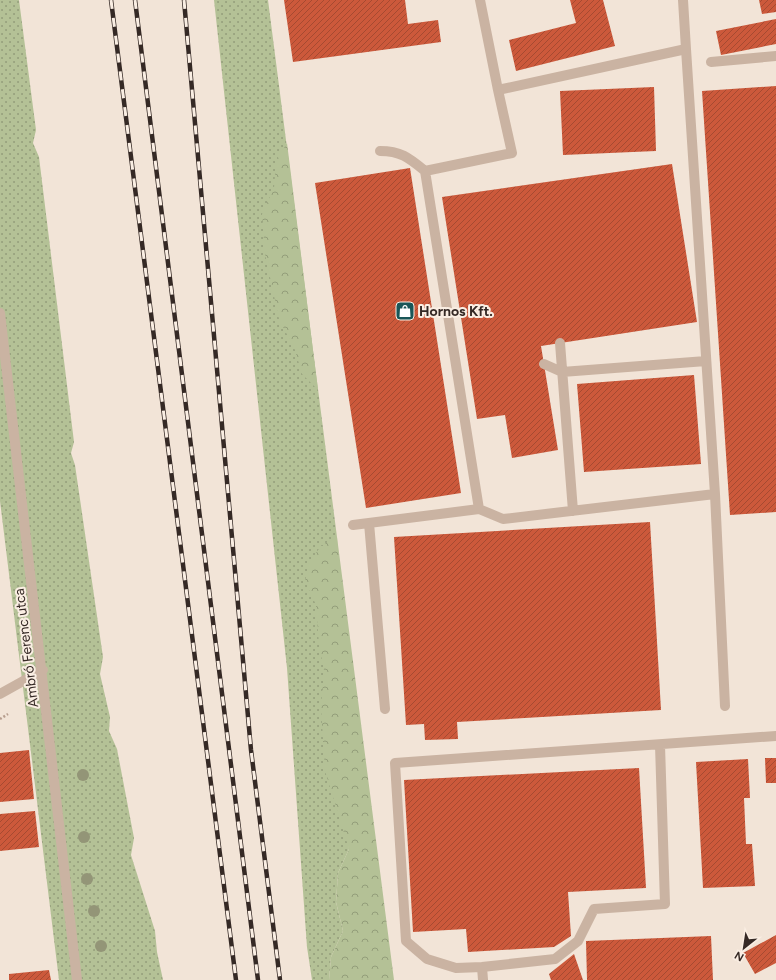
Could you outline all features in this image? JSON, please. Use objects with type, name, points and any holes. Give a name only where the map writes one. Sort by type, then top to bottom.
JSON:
[{"type":"street","points":[[425,171],[512,153],[480,0]]},
{"type":"street","points":[[683,0],[715,494],[725,706]]},
{"type":"street","points":[[498,90],[686,49]]},
{"type":"street","points":[[711,62],[776,56]]},
{"type":"street","points":[[380,151],[393,151],[407,156],[425,171],[479,509]]},
{"type":"street","name":"Ambró Ferenc utca","points":[[0,313],[43,670],[77,980]]},
{"type":"street","points":[[560,343],[572,511]]},
{"type":"street","points":[[544,364],[562,372],[706,361]]},
{"type":"street","points":[[353,525],[479,509],[503,519],[715,494]]},
{"type":"street","points":[[369,523],[385,709]]},
{"type":"street","points":[[0,694],[43,670]]},
{"type":"street","points":[[660,745],[665,904],[594,908],[578,940],[555,959],[482,967],[456,968],[427,959],[406,941],[395,763],[776,736]]},
{"type":"street","points":[[482,967],[482,980]]},
{"type":"green space","points":[[0,0],[19,0],[36,130],[33,143],[39,157],[74,442],[71,453],[75,465],[103,657],[100,674],[110,717],[109,731],[117,749],[134,838],[131,855],[155,931],[157,952],[163,980],[59,980],[0,501]]},
{"type":"green space","points":[[214,0],[268,0],[337,537],[349,849],[338,873],[336,902],[343,931],[331,957],[329,980],[312,980],[307,947],[287,668]]},
{"type":"green space","points":[[287,143],[318,390],[302,374],[295,350],[279,319],[265,254],[262,214],[274,188],[276,161]]},
{"type":"green space","points":[[337,537],[394,980],[329,980],[331,957],[343,931],[336,902],[338,873],[349,849],[325,771],[321,707],[324,670],[319,645],[316,605],[305,581],[309,563],[321,546]]},
{"type":"building","points":[[284,0],[405,0],[408,24],[438,20],[441,42],[293,62]]},
{"type":"building","points":[[570,0],[603,0],[615,46],[516,71],[509,40],[576,23]]},
{"type":"building","points":[[759,0],[776,0],[776,12],[762,14]]},
{"type":"building","points":[[776,19],[776,44],[721,55],[716,31]]},
{"type":"building","points":[[776,86],[776,512],[730,515],[702,91]]},
{"type":"building","points":[[654,87],[656,151],[563,155],[560,91]]},
{"type":"building","points":[[672,164],[697,322],[541,346],[558,450],[512,458],[505,415],[477,419],[442,197]]},
{"type":"building","points":[[410,168],[461,493],[366,508],[315,183]]},
{"type":"building","points":[[694,375],[701,464],[584,472],[577,384]]},
{"type":"building","points":[[650,522],[661,710],[457,722],[458,739],[425,740],[424,724],[406,725],[394,537]]},
{"type":"building","points":[[29,750],[34,799],[0,802],[0,753]]},
{"type":"building","points":[[765,758],[776,758],[776,783],[766,783]]},
{"type":"building","points":[[748,759],[750,798],[744,798],[746,844],[752,844],[755,886],[703,888],[696,762]]},
{"type":"building","points":[[639,768],[646,888],[568,892],[571,936],[554,947],[468,952],[466,929],[413,932],[404,780]]},
{"type":"building","points":[[35,811],[39,847],[0,851],[0,814]]},
{"type":"building","points":[[776,935],[776,963],[755,974],[743,953]]},
{"type":"building","points":[[711,936],[713,980],[587,980],[586,941]]},
{"type":"building","points":[[574,954],[583,980],[551,980],[549,974]]},
{"type":"building","points":[[49,970],[51,980],[9,980],[9,974]]},
{"type":"railway","points":[[111,0],[236,980]]},
{"type":"railway","points":[[135,0],[258,980]]},
{"type":"railway","points":[[184,0],[251,750],[280,980]]},
{"type":"place","name":"Hornos Kft.","points":[[405,311]]}]
